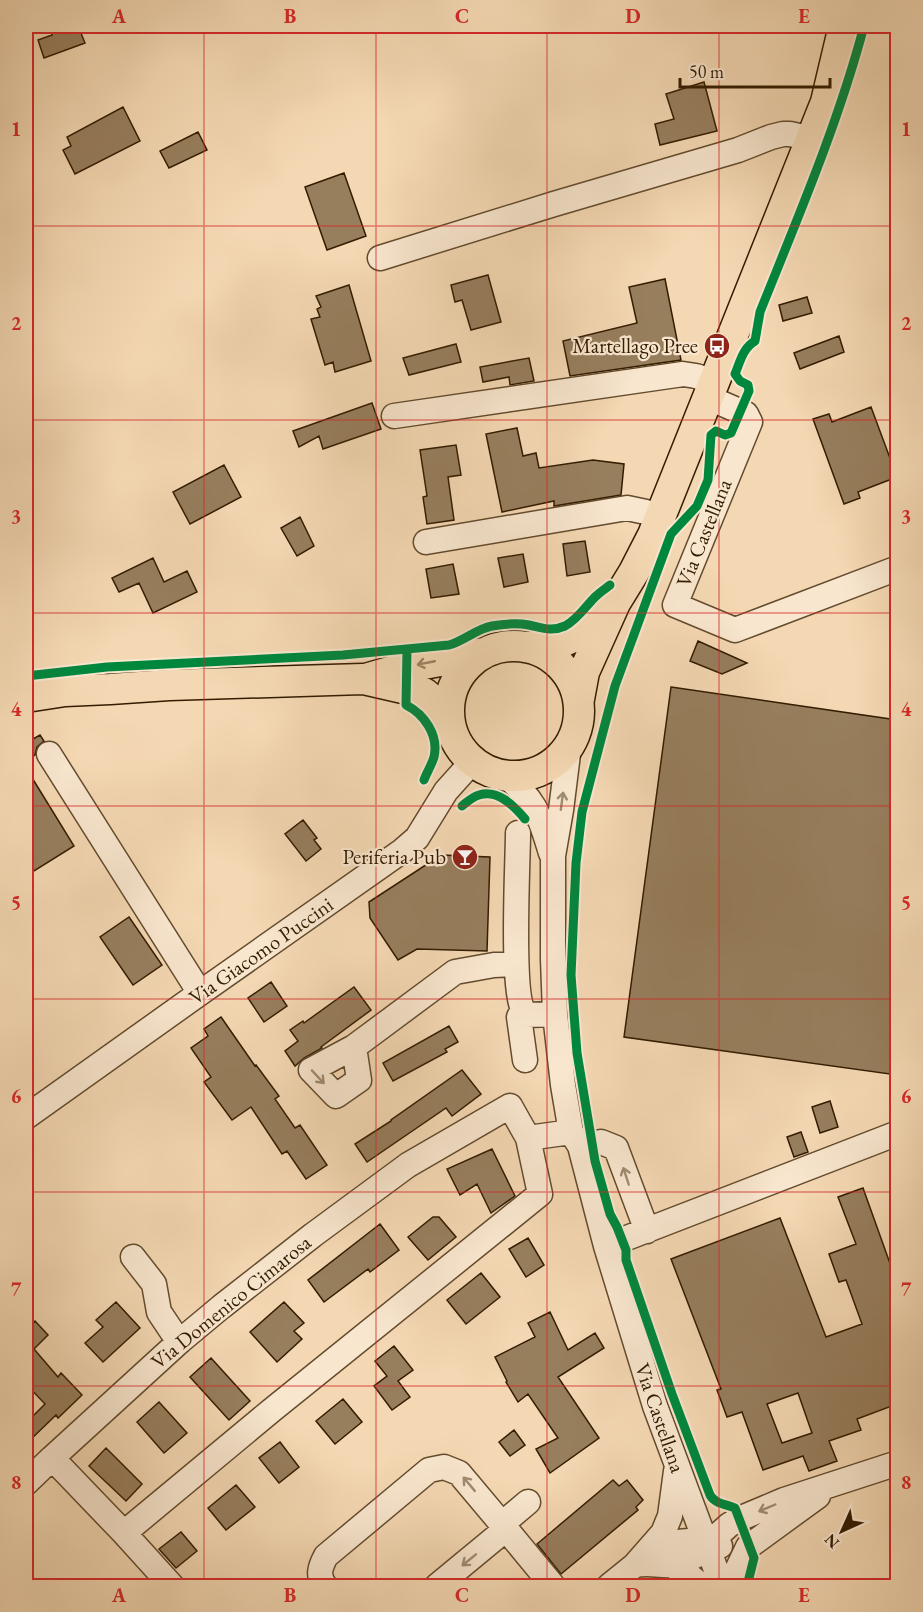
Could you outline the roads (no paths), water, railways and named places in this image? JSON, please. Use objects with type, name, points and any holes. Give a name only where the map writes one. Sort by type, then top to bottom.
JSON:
[{"type":"main road","points":[[363,679],[424,693],[437,704],[459,745],[482,768],[504,775],[523,775],[541,771],[557,760],[569,746],[579,721],[579,699],[584,672],[615,603],[645,552],[660,517],[825,102],[844,26]]},
{"type":"main road","points":[[26,697],[65,691],[170,685],[363,679],[407,667],[484,653],[497,648],[548,646],[566,641],[577,635],[615,603]]},
{"type":"main road","points":[[525,647],[548,655],[558,663],[573,682],[579,699]]},
{"type":"main road","points":[[451,727],[449,710],[452,692],[459,677],[470,663],[484,653]]},
{"type":"street","points":[[380,258],[738,150],[771,137],[790,134],[810,141]]},
{"type":"street","name":"Via Castellana","points":[[394,416],[683,374],[696,376],[710,389],[746,414],[750,422],[675,604],[735,630],[897,568]]},
{"type":"street","points":[[426,542],[627,508],[660,517]]},
{"type":"street","name":"Via Castellana","points":[[569,746],[561,810],[552,856],[555,1014],[563,1085],[606,1246],[655,1406],[722,1587]]},
{"type":"street","points":[[49,754],[200,993]]},
{"type":"street","name":"Via Giacomo Puccini","points":[[26,1117],[402,851],[417,838],[446,791],[473,761]]},
{"type":"street","name":"Via Castellana","points":[[504,775],[528,796],[539,813],[552,856]]},
{"type":"street","points":[[518,833],[516,964],[519,1000],[522,1011],[526,1015],[555,1014]]},
{"type":"street","points":[[354,1047],[455,972],[494,965],[516,964]]},
{"type":"street","points":[[522,1011],[519,1017],[525,1060]]},
{"type":"street","name":"Via Domenico Cimarosa","points":[[52,1458],[178,1342],[313,1235],[408,1165],[518,1100],[540,1194],[272,1410],[124,1533]]},
{"type":"street","points":[[606,1246],[897,1133]]},
{"type":"street","points":[[528,1138],[576,1139],[601,1142],[616,1148],[646,1231]]},
{"type":"street","points":[[132,1257],[154,1284],[159,1312],[178,1342]]},
{"type":"street","points":[[26,1483],[52,1458],[172,1587]]},
{"type":"street","points":[[643,1556],[646,1562],[671,1564],[695,1556],[737,1520],[784,1500],[897,1463]]},
{"type":"street","points":[[676,1465],[705,1507],[713,1513],[737,1520]]},
{"type":"street","points":[[609,1587],[643,1556],[663,1533],[670,1516],[676,1465]]},
{"type":"street","points":[[325,1587],[321,1581],[319,1567],[326,1556],[429,1470],[444,1467],[459,1473],[553,1587]]},
{"type":"street","points":[[735,1587],[738,1568],[748,1547],[837,1483]]},
{"type":"street","points":[[437,1587],[504,1527],[528,1502]]},
{"type":"street","points":[[643,1556],[678,1542],[689,1541],[707,1545],[748,1547]]},
{"type":"street","points":[[671,1564],[702,1587]]},
{"type":"place","name":"Martellago Pree","points":[[717,346]]},
{"type":"place","name":"Periferia Pub","points":[[465,857]]}]
